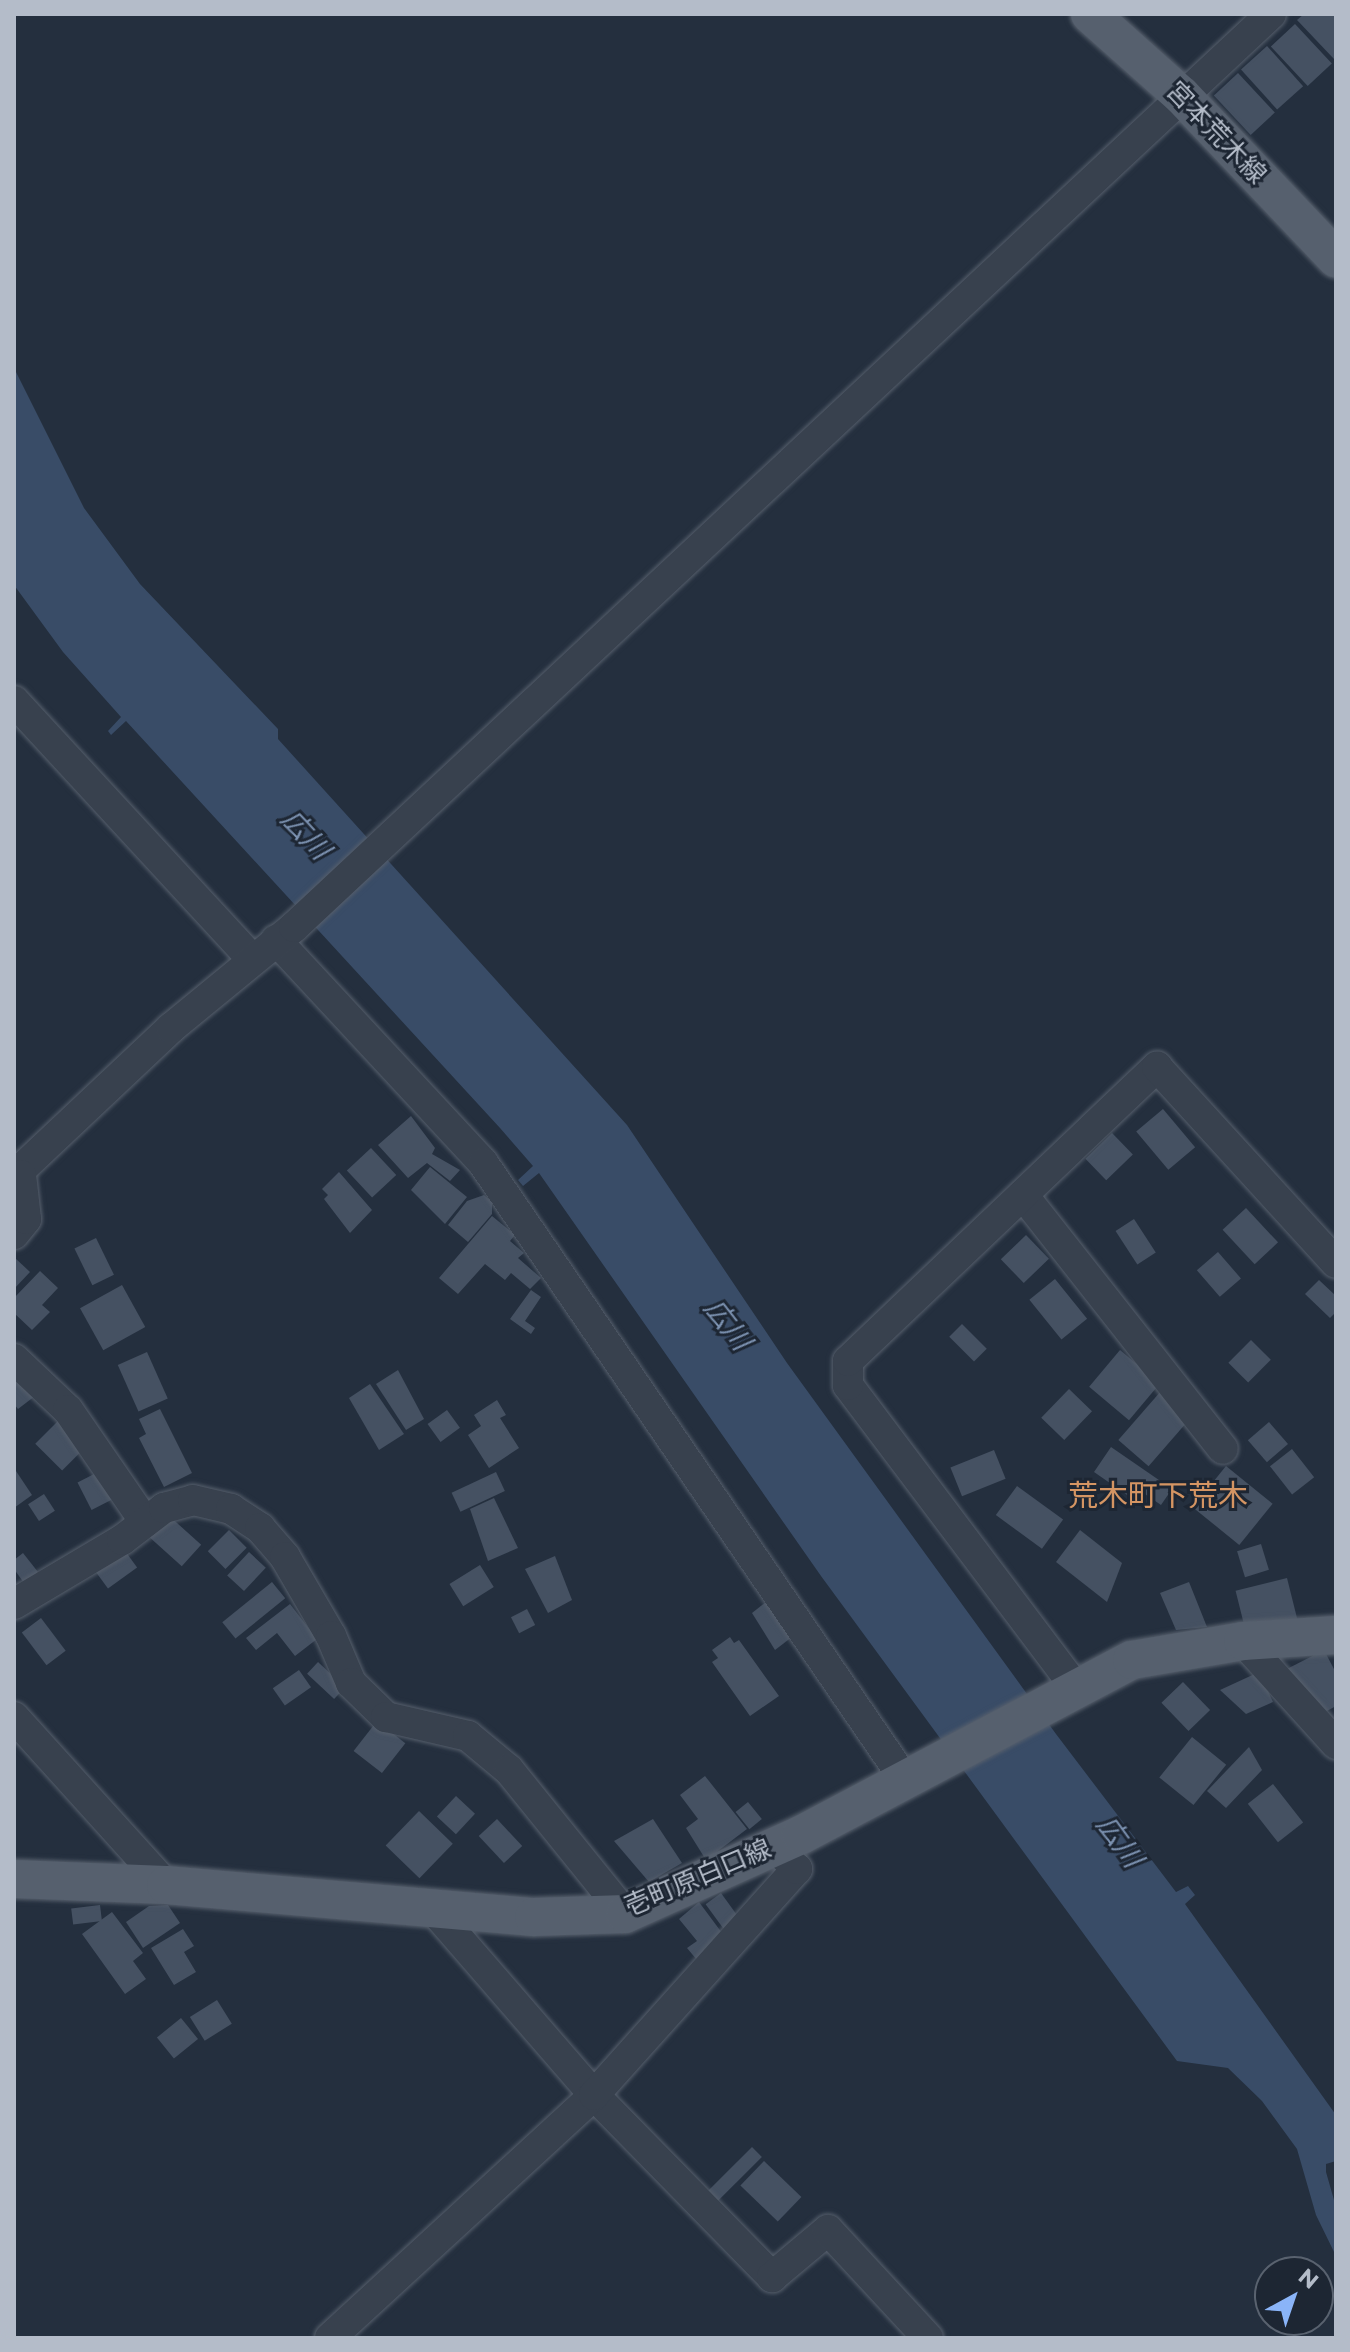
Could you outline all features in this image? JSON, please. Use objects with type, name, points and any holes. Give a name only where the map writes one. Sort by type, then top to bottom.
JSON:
[{"type":"main road","name":"宮本荒木線","points":[[1090,14],[1182,96],[1336,258]]},
{"type":"main road","name":"壱町原白口線","points":[[14,1879],[166,1885],[534,1917],[625,1914],[773,1846],[1132,1660],[1243,1641],[1336,1635]]},
{"type":"street","points":[[14,1234],[26,1219],[18,1176],[171,1028],[285,934],[412,817],[1271,14]]},
{"type":"street","points":[[14,701],[252,959]]},
{"type":"street","points":[[285,934],[483,1163],[916,1771]]},
{"type":"street","points":[[1070,1691],[848,1385],[848,1361],[1157,1067],[1336,1263]]},
{"type":"street","points":[[1023,1195],[1223,1449]]},
{"type":"street","points":[[14,1359],[68,1410],[145,1522]]},
{"type":"street","points":[[14,1604],[164,1508],[193,1500],[231,1509],[260,1528],[285,1557],[316,1610],[351,1683],[386,1717],[468,1736],[509,1770],[625,1914]]},
{"type":"street","points":[[1243,1641],[1336,1744]]},
{"type":"street","points":[[14,1717],[166,1885]]},
{"type":"street","points":[[330,2338],[594,2095],[797,1869],[773,1846]]},
{"type":"street","points":[[432,1908],[594,2095],[772,2277],[828,2230],[928,2338]]},
{"type":"water","name":"広川","points":[[14,368],[84,508],[140,584],[278,729],[278,739],[627,1125],[787,1363],[1056,1734],[1176,1892],[1188,1886],[1195,1895],[1185,1904],[1336,2115],[1336,2161],[1326,2164],[1326,2172],[1336,2207],[1336,2256],[1316,2215],[1297,2149],[1262,2101],[1228,2068],[1177,2061],[821,1576],[539,1173],[523,1186],[518,1180],[533,1166],[500,1128],[126,721],[111,735],[108,731],[121,717],[63,652],[14,585]]},
{"type":"building","points":[[1304,14],[1336,14],[1334,59],[1297,20]]},
{"type":"building","points":[[1295,24],[1332,63],[1308,86],[1271,47]]},
{"type":"building","points":[[1267,46],[1303,86],[1277,110],[1241,69]]},
{"type":"building","points":[[1238,73],[1275,112],[1251,135],[1214,96]]},
{"type":"building","points":[[1163,1109],[1195,1147],[1168,1170],[1136,1131]]},
{"type":"building","points":[[411,1116],[435,1148],[432,1154],[460,1170],[450,1181],[427,1163],[408,1178],[378,1145]]},
{"type":"building","points":[[1112,1133],[1133,1155],[1106,1180],[1085,1159]]},
{"type":"building","points":[[371,1148],[396,1175],[372,1198],[347,1171]]},
{"type":"building","points":[[430,1167],[467,1197],[445,1224],[411,1190]]},
{"type":"building","points":[[339,1172],[372,1210],[350,1233],[324,1199],[328,1195],[322,1189]]},
{"type":"building","points":[[484,1195],[492,1202],[492,1214],[468,1242],[448,1225],[467,1201]]},
{"type":"building","points":[[1246,1208],[1278,1242],[1255,1264],[1223,1230]]},
{"type":"building","points":[[492,1216],[515,1235],[510,1241],[524,1253],[518,1258],[541,1278],[530,1289],[511,1273],[505,1280],[485,1264],[458,1294],[439,1278]]},
{"type":"building","points":[[1134,1219],[1156,1253],[1137,1265],[1116,1231]]},
{"type":"building","points":[[1026,1235],[1049,1259],[1024,1283],[1001,1259]]},
{"type":"building","points":[[96,1238],[114,1275],[92,1285],[74,1249]]},
{"type":"building","points":[[1218,1252],[1241,1278],[1220,1297],[1197,1270]]},
{"type":"building","points":[[14,1257],[30,1272],[14,1289]]},
{"type":"building","points":[[40,1271],[58,1288],[42,1305],[50,1312],[32,1330],[14,1313],[14,1298]]},
{"type":"building","points":[[1055,1279],[1087,1319],[1061,1339],[1029,1300]]},
{"type":"building","points":[[1319,1280],[1336,1296],[1336,1312],[1330,1318],[1305,1294]]},
{"type":"building","points":[[122,1285],[145,1327],[103,1350],[80,1308]]},
{"type":"building","points":[[531,1290],[541,1297],[525,1321],[535,1328],[531,1334],[510,1319]]},
{"type":"building","points":[[962,1324],[987,1349],[974,1361],[949,1337]]},
{"type":"building","points":[[1251,1340],[1271,1360],[1248,1382],[1228,1363]]},
{"type":"building","points":[[1120,1350],[1160,1383],[1129,1420],[1089,1387]]},
{"type":"building","points":[[147,1352],[168,1399],[139,1412],[118,1365]]},
{"type":"building","points":[[398,1370],[424,1419],[406,1430],[376,1384]]},
{"type":"building","points":[[14,1374],[35,1396],[18,1409],[14,1404]]},
{"type":"building","points":[[370,1384],[404,1434],[379,1450],[349,1398]]},
{"type":"building","points":[[1069,1389],[1092,1411],[1064,1440],[1041,1418]]},
{"type":"building","points":[[1161,1391],[1191,1417],[1149,1466],[1118,1440]]},
{"type":"building","points":[[497,1400],[506,1415],[500,1418],[519,1448],[489,1468],[468,1435],[481,1426],[474,1415]]},
{"type":"building","points":[[160,1409],[192,1473],[164,1487],[139,1438],[146,1434],[139,1419]]},
{"type":"building","points":[[447,1410],[460,1428],[441,1442],[428,1424]]},
{"type":"building","points":[[60,1419],[87,1446],[62,1471],[35,1444]]},
{"type":"building","points":[[1269,1422],[1288,1444],[1267,1462],[1248,1440]]},
{"type":"building","points":[[1111,1447],[1172,1489],[1161,1505],[1139,1490],[1133,1499],[1094,1472]]},
{"type":"building","points":[[1292,1449],[1314,1477],[1292,1495],[1270,1466]]},
{"type":"building","points":[[994,1450],[1006,1479],[962,1496],[950,1468]]},
{"type":"building","points":[[1226,1466],[1273,1504],[1239,1545],[1193,1507]]},
{"type":"building","points":[[14,1468],[32,1495],[14,1508]]},
{"type":"building","points":[[98,1472],[112,1500],[92,1510],[78,1482]]},
{"type":"building","points":[[496,1472],[505,1491],[460,1512],[452,1493]]},
{"type":"building","points":[[1017,1486],[1063,1520],[1042,1549],[996,1515]]},
{"type":"building","points":[[44,1494],[55,1511],[39,1521],[28,1504]]},
{"type":"building","points":[[494,1498],[518,1548],[488,1561],[470,1509]]},
{"type":"building","points":[[167,1514],[201,1545],[182,1566],[148,1536]]},
{"type":"building","points":[[229,1530],[247,1548],[225,1569],[208,1551]]},
{"type":"building","points":[[1080,1530],[1122,1563],[1107,1602],[1056,1562]]},
{"type":"building","points":[[1261,1544],[1269,1570],[1245,1577],[1237,1551]]},
{"type":"building","points":[[123,1548],[137,1567],[108,1589],[94,1569]]},
{"type":"building","points":[[249,1552],[266,1568],[244,1591],[227,1575]]},
{"type":"building","points":[[23,1553],[38,1572],[24,1583],[14,1569],[14,1560]]},
{"type":"building","points":[[555,1556],[572,1600],[548,1613],[525,1569]]},
{"type":"building","points":[[480,1565],[494,1587],[463,1606],[449,1584]]},
{"type":"building","points":[[1287,1578],[1299,1627],[1248,1639],[1236,1591]]},
{"type":"building","points":[[272,1582],[285,1598],[235,1639],[222,1622]]},
{"type":"building","points":[[1189,1582],[1207,1627],[1176,1630],[1160,1593]]},
{"type":"building","points":[[766,1602],[792,1637],[775,1650],[752,1613]]},
{"type":"building","points":[[290,1604],[317,1639],[295,1656],[277,1633],[256,1650],[246,1638]]},
{"type":"building","points":[[527,1609],[535,1625],[519,1633],[511,1617]]},
{"type":"building","points":[[41,1618],[66,1651],[47,1665],[22,1632]]},
{"type":"building","points":[[730,1637],[734,1643],[739,1640],[779,1696],[750,1716],[712,1662],[718,1658],[712,1650]]},
{"type":"building","points":[[1324,1650],[1336,1673],[1336,1706],[1327,1711],[1312,1703],[1283,1671]]},
{"type":"building","points":[[318,1662],[345,1687],[334,1699],[307,1674]]},
{"type":"building","points":[[299,1670],[311,1687],[285,1706],[273,1688]]},
{"type":"building","points":[[1259,1672],[1273,1702],[1246,1714],[1220,1690]]},
{"type":"building","points":[[1183,1682],[1210,1710],[1189,1731],[1161,1703]]},
{"type":"building","points":[[377,1721],[405,1743],[382,1773],[354,1751]]},
{"type":"building","points":[[1192,1737],[1226,1765],[1193,1805],[1159,1777]]},
{"type":"building","points":[[1249,1747],[1262,1770],[1226,1808],[1207,1791]]},
{"type":"building","points":[[705,1776],[747,1829],[706,1860],[686,1828],[698,1819],[680,1795]]},
{"type":"building","points":[[1273,1784],[1303,1823],[1278,1842],[1248,1804]]},
{"type":"building","points":[[456,1796],[475,1814],[456,1834],[437,1816]]},
{"type":"building","points":[[748,1802],[762,1819],[749,1829],[736,1812]]},
{"type":"building","points":[[419,1811],[453,1844],[419,1878],[386,1846]]},
{"type":"building","points":[[497,1819],[522,1846],[504,1863],[479,1836]]},
{"type":"building","points":[[653,1819],[682,1863],[649,1882],[614,1841]]},
{"type":"building","points":[[721,1893],[740,1919],[724,1930],[706,1904]]},
{"type":"building","points":[[699,1902],[728,1941],[702,1966],[687,1948],[697,1941],[679,1919]]},
{"type":"building","points":[[100,1905],[102,1921],[73,1924],[71,1909]]},
{"type":"building","points":[[168,1905],[180,1923],[143,1948],[126,1922],[149,1906]]},
{"type":"building","points":[[112,1912],[143,1953],[133,1961],[146,1979],[125,1994],[82,1934]]},
{"type":"building","points":[[183,1929],[194,1946],[184,1952],[196,1972],[174,1985],[151,1948]]},
{"type":"building","points":[[217,2000],[232,2024],[205,2041],[190,2017]]},
{"type":"building","points":[[181,2018],[198,2039],[174,2058],[157,2038]]},
{"type":"building","points":[[752,2147],[762,2157],[718,2201],[708,2191]]},
{"type":"building","points":[[764,2161],[801,2197],[778,2222],[740,2185]]},
{"type":"district","name":"荒木町下荒木","points":[[1158,1496]]}]
